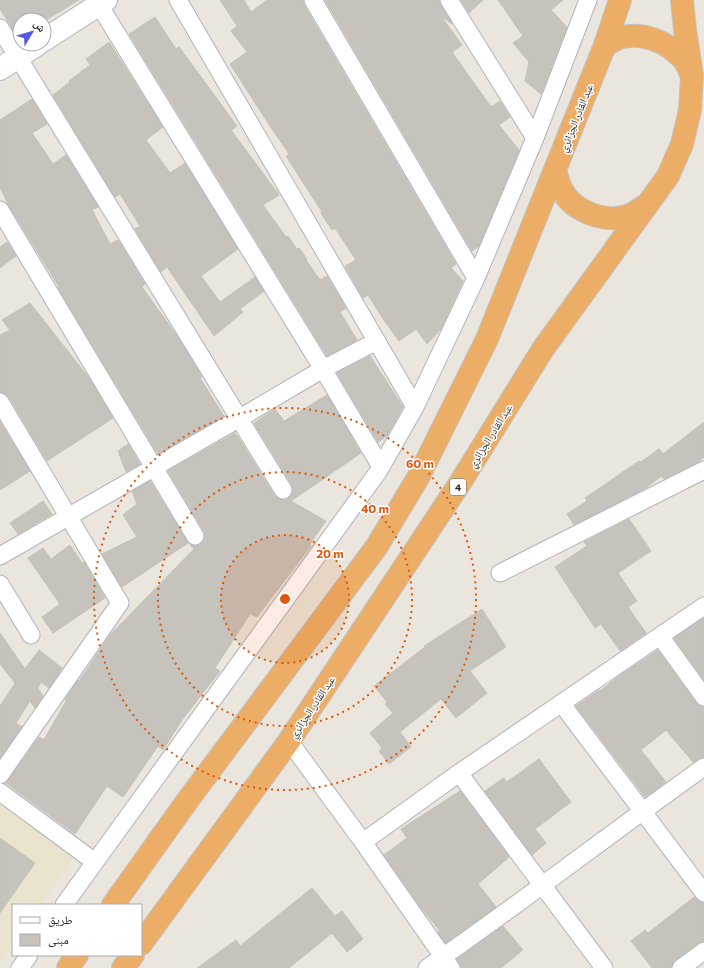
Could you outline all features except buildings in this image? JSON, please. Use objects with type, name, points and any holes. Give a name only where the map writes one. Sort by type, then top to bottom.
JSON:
[{"type":"highway","name":"عبد القادر الجزائري","points":[[114,904],[185,804],[377,546],[419,476],[487,339],[605,45],[620,0]]},
{"type":"highway","name":"عبد القادر الجزائري","points":[[142,943],[289,741],[460,483],[543,349],[668,176],[682,144],[690,110],[692,75],[684,30],[682,0]]},
{"type":"highway","points":[[605,45],[620,38],[638,36],[655,39],[670,47],[683,59],[692,75]]},
{"type":"highway","points":[[555,170],[561,189],[574,205],[591,215],[610,218],[630,215],[647,204]]},
{"type":"highway","points":[[68,968],[76,956]]},
{"type":"highway","points":[[123,968],[132,956]]},
{"type":"street","points":[[178,0],[415,406]]},
{"type":"street","points":[[313,0],[476,278]]},
{"type":"street","points":[[449,0],[535,138]]},
{"type":"street","points":[[65,904],[381,467],[415,406],[476,278],[535,138],[588,0]]},
{"type":"street","points":[[52,35],[100,2],[381,467]]},
{"type":"street","points":[[0,28],[283,490]]},
{"type":"street","points":[[0,69],[26,52]]},
{"type":"street","points":[[0,210],[195,536]]},
{"type":"street","points":[[0,556],[323,369],[377,341]]},
{"type":"street","points":[[0,402],[120,603],[0,775]]},
{"type":"street","points":[[500,573],[704,470]]},
{"type":"street","points":[[0,584],[31,635]]},
{"type":"street","points":[[363,842],[459,773],[704,606]]},
{"type":"street","points":[[660,636],[704,697]]},
{"type":"street","points":[[561,703],[704,893]]},
{"type":"street","points":[[289,741],[363,842],[447,963]]},
{"type":"street","points":[[427,968],[447,963],[544,885],[642,811],[704,767]]},
{"type":"street","points":[[459,773],[544,885],[604,968]]},
{"type":"street","points":[[0,792],[95,862]]},
{"type":"street","points":[[681,968],[704,950]]},
{"type":"street","points":[[20,968],[28,956]]},
{"type":"shaded area","points":[[0,803],[75,857],[41,904],[12,904],[12,943],[0,960]]}]
